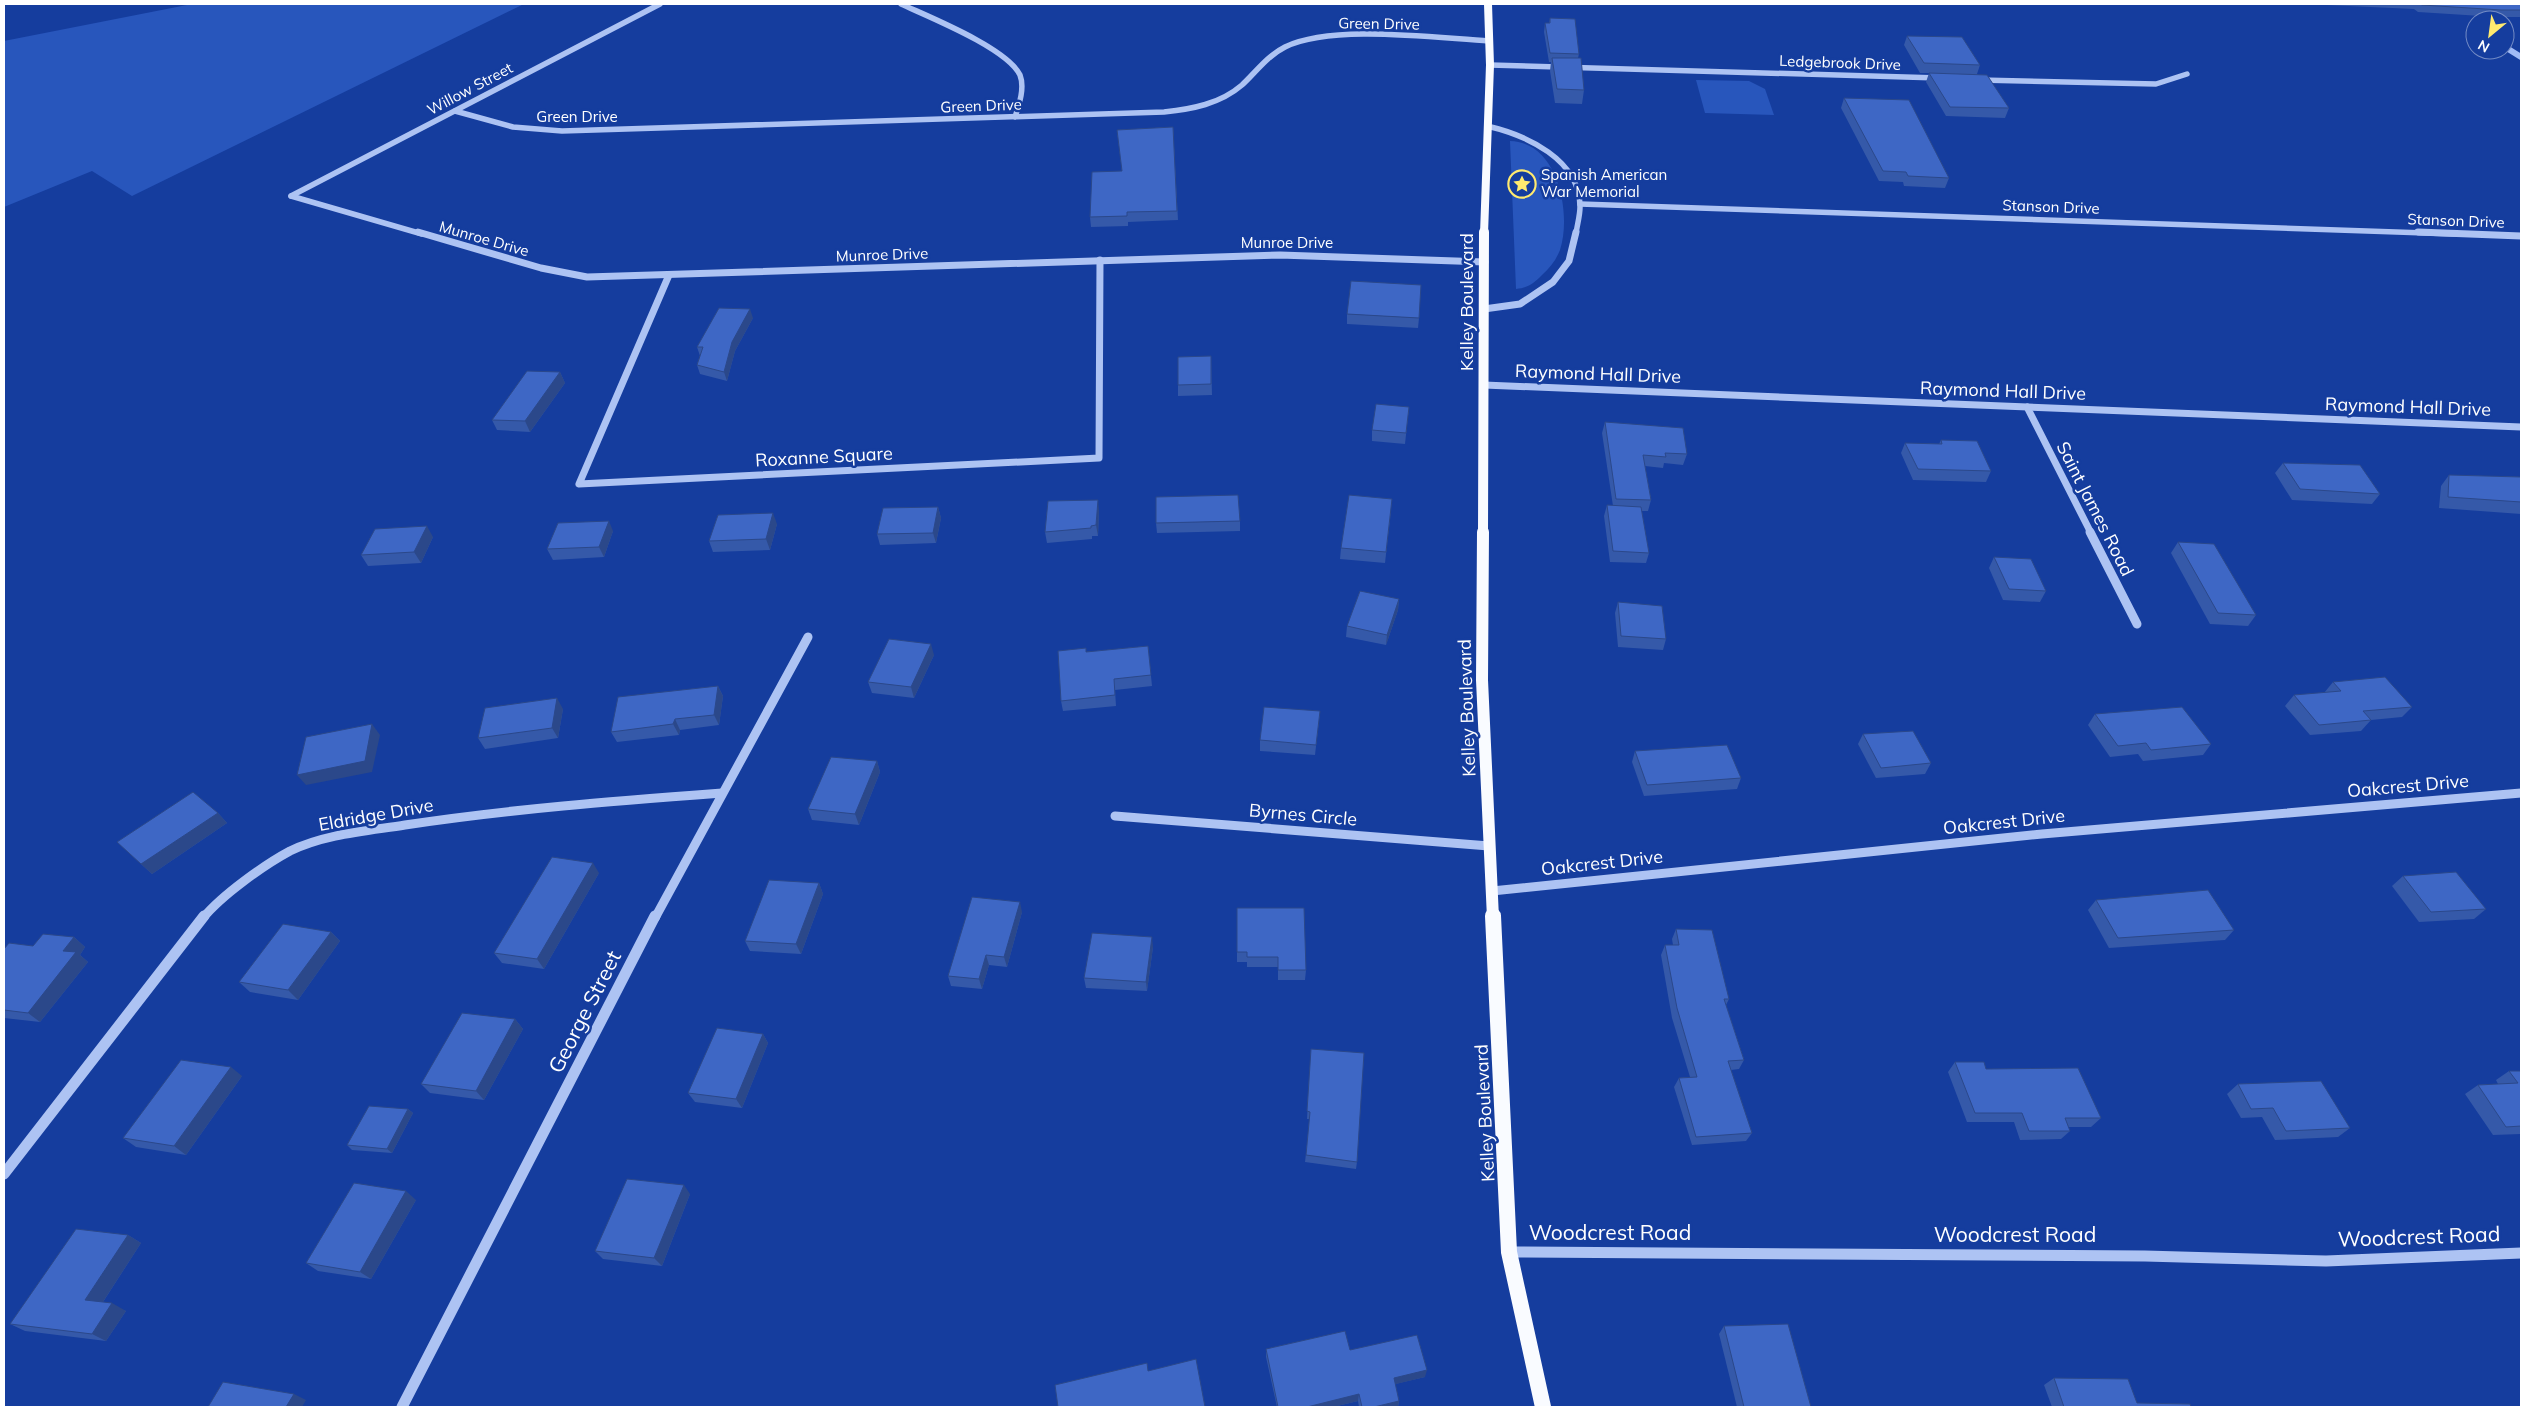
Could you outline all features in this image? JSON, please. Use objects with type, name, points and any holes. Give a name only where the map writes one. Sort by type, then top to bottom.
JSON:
[{"type":"main road","name":"Kelley Boulevard","points":[[1488,4],[1490,65],[1484,262],[1482,680],[1509,1252],[1543,1407]]},
{"type":"street","name":"Willow Street","points":[[291,196],[660,4]]},
{"type":"street","points":[[901,4],[1005,58],[1020,73],[1022,91],[1015,118]]},
{"type":"street","name":"Green Drive","points":[[455,111],[513,127],[562,132],[1148,113],[1199,107],[1214,102],[1234,91],[1257,67],[1283,48],[1296,42],[1326,36],[1354,35],[1488,41]]},
{"type":"street","name":"Ledgebrook Drive","points":[[1490,65],[1946,79]]},
{"type":"street","points":[[1976,80],[2156,84],[2174,80],[2187,74]]},
{"type":"street","points":[[1484,309],[1517,306],[1545,289],[1566,270],[1574,252],[1580,204],[1572,177],[1555,159],[1530,140],[1505,129],[1487,126]]},
{"type":"street","name":"Munroe Drive","points":[[291,196],[563,274],[587,277],[1280,254],[1484,262]]},
{"type":"street","name":"Stanson Drive","points":[[1580,204],[2521,236]]},
{"type":"street","name":"Roxanne Square","points":[[668,275],[580,484],[1099,458],[1100,260]]},
{"type":"street","name":"Raymond Hall Drive","points":[[1484,385],[2521,427]]},
{"type":"street","name":"Saint James Road","points":[[2027,407],[2137,624]]},
{"type":"street","name":"George Street","points":[[402,1407],[668,892],[808,637]]},
{"type":"street","name":"Eldridge Drive","points":[[4,1174],[205,915],[254,873],[291,852],[331,837],[470,816],[588,803],[722,793]]},
{"type":"street","name":"Oakcrest Drive","points":[[1492,891],[2042,834],[2521,793]]},
{"type":"street","name":"Byrnes Circle","points":[[1115,816],[1490,846]]},
{"type":"street","name":"Woodcrest Road","points":[[1509,1252],[2135,1256],[2326,1261],[2521,1253]]},
{"type":"shaded area","points":[[192,4],[524,4],[132,196],[92,171],[4,207],[4,41]]},
{"type":"shaded area","points":[[1696,80],[1749,81],[1765,89],[1774,115],[1705,113]]},
{"type":"shaded area","points":[[1510,141],[1526,144],[1540,153],[1550,166],[1558,182],[1564,218],[1560,250],[1555,260],[1548,270],[1533,283],[1524,288],[1516,289]]},
{"type":"building","points":[[2420,4],[2521,4],[2521,10],[2501,10]]},
{"type":"building","points":[[1550,18],[1575,19],[1579,54],[1550,53],[1545,23],[1550,23]]},
{"type":"building","points":[[1907,36],[1962,37],[1980,65],[1924,63]]},
{"type":"building","points":[[1552,58],[1581,58],[1584,90],[1557,89]]},
{"type":"building","points":[[1929,73],[1987,75],[2009,108],[1950,107]]},
{"type":"building","points":[[1844,98],[1909,100],[1949,178],[1908,176],[1906,172],[1883,171]]},
{"type":"building","points":[[1173,127],[1177,211],[1127,212],[1127,216],[1090,217],[1092,172],[1122,171],[1117,130]]},
{"type":"building","points":[[1351,281],[1421,285],[1419,318],[1347,314]]},
{"type":"building","points":[[719,308],[750,309],[732,342],[724,372],[697,365],[703,347],[697,347]]},
{"type":"building","points":[[1211,356],[1211,384],[1178,385],[1178,357]]},
{"type":"building","points":[[527,371],[560,372],[525,421],[492,420]]},
{"type":"building","points":[[1376,404],[1409,407],[1406,433],[1372,430]]},
{"type":"building","points":[[1605,422],[1683,428],[1687,454],[1665,453],[1666,457],[1643,455],[1651,500],[1616,499]]},
{"type":"building","points":[[1941,440],[1977,441],[1991,471],[1918,469],[1905,443],[1942,444]]},
{"type":"building","points":[[2283,463],[2360,465],[2380,494],[2300,489]]},
{"type":"building","points":[[2449,475],[2521,477],[2521,502],[2448,497]]},
{"type":"building","points":[[1238,495],[1240,521],[1156,523],[1156,497]]},
{"type":"building","points":[[1349,495],[1392,499],[1386,552],[1341,548]]},
{"type":"building","points":[[1098,500],[1096,525],[1091,526],[1091,528],[1045,532],[1048,501]]},
{"type":"building","points":[[1607,505],[1641,507],[1649,553],[1613,551]]},
{"type":"building","points":[[938,507],[933,533],[877,534],[883,508]]},
{"type":"building","points":[[773,513],[766,539],[709,541],[718,515]]},
{"type":"building","points":[[609,521],[599,547],[547,549],[558,523]]},
{"type":"building","points":[[427,526],[414,552],[361,555],[375,529]]},
{"type":"building","points":[[2178,542],[2214,544],[2256,615],[2218,613]]},
{"type":"building","points":[[1994,557],[2031,559],[2046,591],[2009,589]]},
{"type":"building","points":[[1360,591],[1399,599],[1387,635],[1347,626]]},
{"type":"building","points":[[1618,602],[1662,606],[1666,639],[1621,636]]},
{"type":"building","points":[[889,639],[931,644],[911,687],[868,682]]},
{"type":"building","points":[[1148,646],[1151,675],[1114,679],[1115,695],[1061,701],[1058,651],[1086,648],[1086,652]]},
{"type":"building","points":[[2385,677],[2412,707],[2363,711],[2371,720],[2319,725],[2294,695],[2341,691],[2333,682]]},
{"type":"building","points":[[718,686],[714,715],[675,719],[673,724],[611,732],[618,697]]},
{"type":"building","points":[[557,698],[552,728],[478,738],[485,708]]},
{"type":"building","points":[[1264,707],[1320,711],[1316,745],[1260,740]]},
{"type":"building","points":[[2182,707],[2211,744],[2151,750],[2146,743],[2118,746],[2095,714]]},
{"type":"building","points":[[372,724],[365,761],[297,775],[306,737]]},
{"type":"building","points":[[1913,731],[1931,763],[1881,768],[1863,734]]},
{"type":"building","points":[[1727,745],[1741,778],[1647,785],[1635,751]]},
{"type":"building","points":[[831,757],[877,761],[855,814],[808,809]]},
{"type":"building","points":[[193,792],[218,813],[141,864],[117,842]]},
{"type":"building","points":[[552,857],[593,863],[537,959],[494,953]]},
{"type":"building","points":[[2456,872],[2486,909],[2431,912],[2403,876]]},
{"type":"building","points":[[769,880],[819,883],[796,944],[745,941]]},
{"type":"building","points":[[2208,890],[2234,930],[2118,938],[2096,900]]},
{"type":"building","points":[[972,897],[1020,902],[1004,957],[986,955],[979,979],[948,976]]},
{"type":"building","points":[[1237,908],[1304,908],[1306,970],[1278,970],[1278,957],[1247,957],[1247,952],[1237,952]]},
{"type":"building","points":[[283,924],[331,932],[288,990],[239,982]]},
{"type":"building","points":[[1676,929],[1712,930],[1729,999],[1724,999],[1744,1060],[1728,1061],[1752,1133],[1696,1137],[1679,1078],[1697,1077],[1677,1008],[1665,945],[1679,945]]},
{"type":"building","points":[[1092,933],[1152,937],[1146,982],[1084,978]]},
{"type":"building","points":[[43,934],[74,937],[63,951],[76,952],[28,1013],[4,1010],[4,949],[9,943],[33,946]]},
{"type":"building","points":[[462,1013],[515,1019],[476,1091],[421,1084]]},
{"type":"building","points":[[717,1028],[763,1034],[736,1099],[688,1093]]},
{"type":"building","points":[[1311,1049],[1364,1053],[1357,1162],[1306,1155],[1310,1112],[1307,1111]]},
{"type":"building","points":[[181,1060],[231,1067],[174,1146],[123,1138]]},
{"type":"building","points":[[1955,1062],[1984,1062],[1986,1069],[2078,1068],[2101,1118],[2065,1118],[2070,1131],[2029,1131],[2022,1113],[1975,1113]]},
{"type":"building","points":[[2509,1071],[2521,1071],[2521,1126],[2506,1127],[2478,1085],[2518,1083]]},
{"type":"building","points":[[2321,1081],[2350,1128],[2286,1131],[2273,1108],[2251,1109],[2238,1084]]},
{"type":"building","points":[[369,1106],[408,1109],[387,1149],[347,1145]]},
{"type":"building","points":[[627,1179],[684,1185],[654,1258],[595,1251]]},
{"type":"building","points":[[354,1183],[406,1191],[360,1272],[306,1263]]},
{"type":"building","points":[[76,1229],[128,1235],[85,1300],[112,1303],[92,1334],[10,1324]]},
{"type":"building","points":[[1788,1324],[1811,1407],[1744,1407],[1724,1326]]},
{"type":"building","points":[[1345,1331],[1350,1350],[1417,1335],[1427,1370],[1394,1378],[1399,1401],[1374,1407],[1362,1407],[1359,1394],[1307,1407],[1278,1407],[1266,1349]]},
{"type":"building","points":[[1196,1359],[1205,1407],[1058,1407],[1055,1385],[1147,1363],[1148,1371]]},
{"type":"building","points":[[2054,1378],[2128,1379],[2137,1403],[2190,1404],[2191,1407],[2064,1407]]},
{"type":"building","points":[[223,1382],[294,1394],[286,1407],[208,1407]]},
{"type":"waterway","points":[[2469,4],[2477,10]]},
{"type":"waterway","points":[[2515,53],[2521,57]]},
{"type":"place","name":"Spanish American War Memorial","points":[[1522,184]]}]
